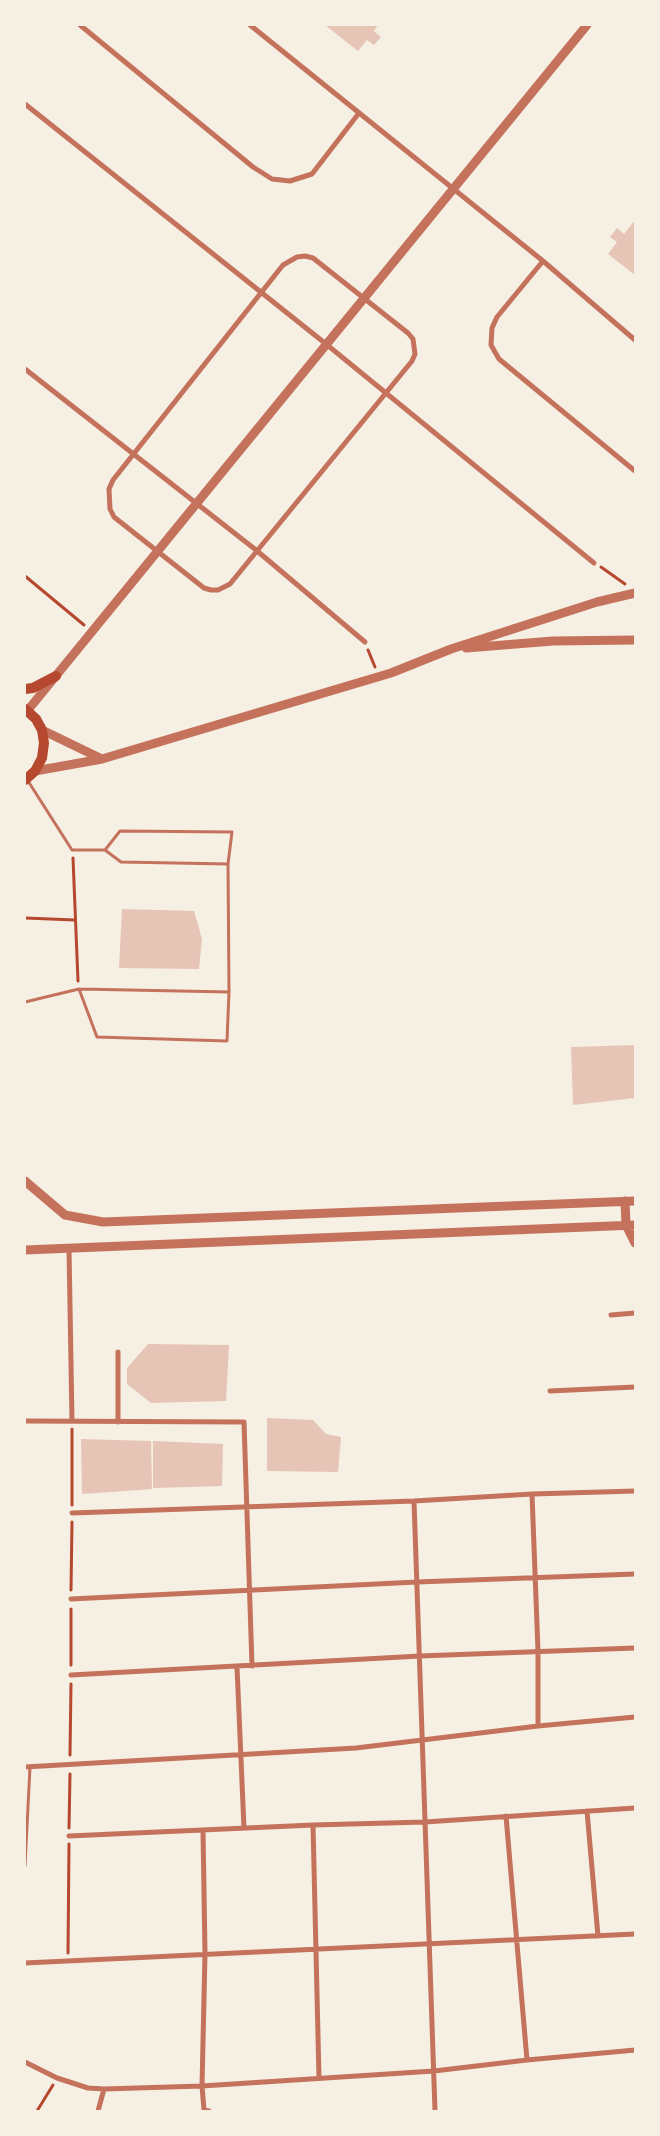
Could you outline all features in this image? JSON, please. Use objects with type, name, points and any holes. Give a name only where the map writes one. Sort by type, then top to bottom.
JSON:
[{"type":"main road","points":[[25,689],[33,688],[56,676]]},
{"type":"main road","points":[[26,710],[42,730],[44,744],[42,758],[35,771],[26,780]]},
{"type":"street","points":[[80,25],[253,167],[272,179],[290,181],[312,174],[359,112]]},
{"type":"street","points":[[250,25],[543,261],[635,340]]},
{"type":"street","points":[[26,710],[56,676],[587,25]]},
{"type":"street","points":[[25,104],[386,392],[594,563]]},
{"type":"street","points":[[297,257],[314,258],[364,298],[408,333],[415,346],[412,361],[230,584],[218,590],[204,588],[114,517],[110,509],[109,489],[113,480],[283,266],[297,257]]},
{"type":"street","points":[[543,261],[497,317],[492,328],[491,345],[499,359],[635,471]]},
{"type":"street","points":[[25,369],[256,550],[365,642]]},
{"type":"street","points":[[35,771],[102,759],[378,676],[597,602],[635,593]]},
{"type":"street","points":[[451,650],[553,642],[635,640]]},
{"type":"street","points":[[42,730],[102,759]]},
{"type":"street","points":[[25,1181],[65,1215],[103,1222],[635,1201]]},
{"type":"street","points":[[625,1201],[635,1243]]},
{"type":"street","points":[[25,1250],[630,1225]]},
{"type":"street","points":[[69,1248],[72,1421]]},
{"type":"street","points":[[611,1315],[635,1313]]},
{"type":"street","points":[[118,1352],[118,1422]]},
{"type":"street","points":[[550,1391],[635,1387]]},
{"type":"street","points":[[25,1421],[244,1422],[252,1666]]},
{"type":"street","points":[[72,1513],[635,1491]]},
{"type":"street","points":[[532,1494],[538,1651],[538,1726]]},
{"type":"street","points":[[414,1501],[435,2111]]},
{"type":"street","points":[[71,1599],[417,1582],[635,1574]]},
{"type":"street","points":[[71,1675],[420,1656],[635,1648]]},
{"type":"street","points":[[237,1666],[244,1828]]},
{"type":"street","points":[[27,1767],[70,1763],[240,1756],[356,1748],[538,1726],[635,1718]]},
{"type":"street","points":[[69,1836],[425,1822],[635,1808]]},
{"type":"street","points":[[587,1811],[598,1936]]},
{"type":"street","points":[[506,1816],[526,2060]]},
{"type":"street","points":[[313,1825],[319,2078]]},
{"type":"street","points":[[203,1830],[205,1954],[202,2086],[206,2111]]},
{"type":"street","points":[[25,1963],[635,1934]]},
{"type":"street","points":[[25,2062],[57,2078],[88,2088],[104,2089],[202,2086],[434,2071],[635,2050]]},
{"type":"street","points":[[98,2111],[104,2089]]},
{"type":"lane","points":[[26,780],[72,850],[105,850],[121,862],[228,864]]},
{"type":"lane","points":[[79,990],[96,1037],[227,1041],[229,992],[228,864],[232,832],[120,831],[105,850]]},
{"type":"lane","points":[[25,1002],[79,990],[229,992]]},
{"type":"lane","points":[[25,1866],[27,1767]]},
{"type":"path","points":[[594,563],[627,585]]},
{"type":"path","points":[[25,576],[92,631]]},
{"type":"path","points":[[365,642],[378,676]]},
{"type":"path","points":[[72,850],[79,990]]},
{"type":"path","points":[[25,918],[76,920]]},
{"type":"path","points":[[68,1961],[72,1421]]},
{"type":"path","points":[[37,2111],[57,2078]]},
{"type":"building","points":[[325,25],[378,25],[374,31],[381,37],[374,45],[367,40],[358,51]]},
{"type":"building","points":[[635,220],[635,275],[608,254],[617,242],[610,237],[617,228],[624,234]]},
{"type":"building","points":[[122,909],[194,911],[202,939],[199,969],[119,968]]},
{"type":"building","points":[[635,1045],[635,1098],[573,1105],[571,1047]]},
{"type":"building","points":[[148,1344],[229,1345],[226,1401],[151,1403],[127,1384],[127,1368]]},
{"type":"building","points":[[267,1418],[313,1420],[326,1434],[341,1437],[338,1472],[267,1471]]},
{"type":"building","points":[[81,1439],[151,1441],[152,1489],[82,1494]]},
{"type":"building","points":[[153,1441],[223,1444],[222,1486],[153,1488]]}]
